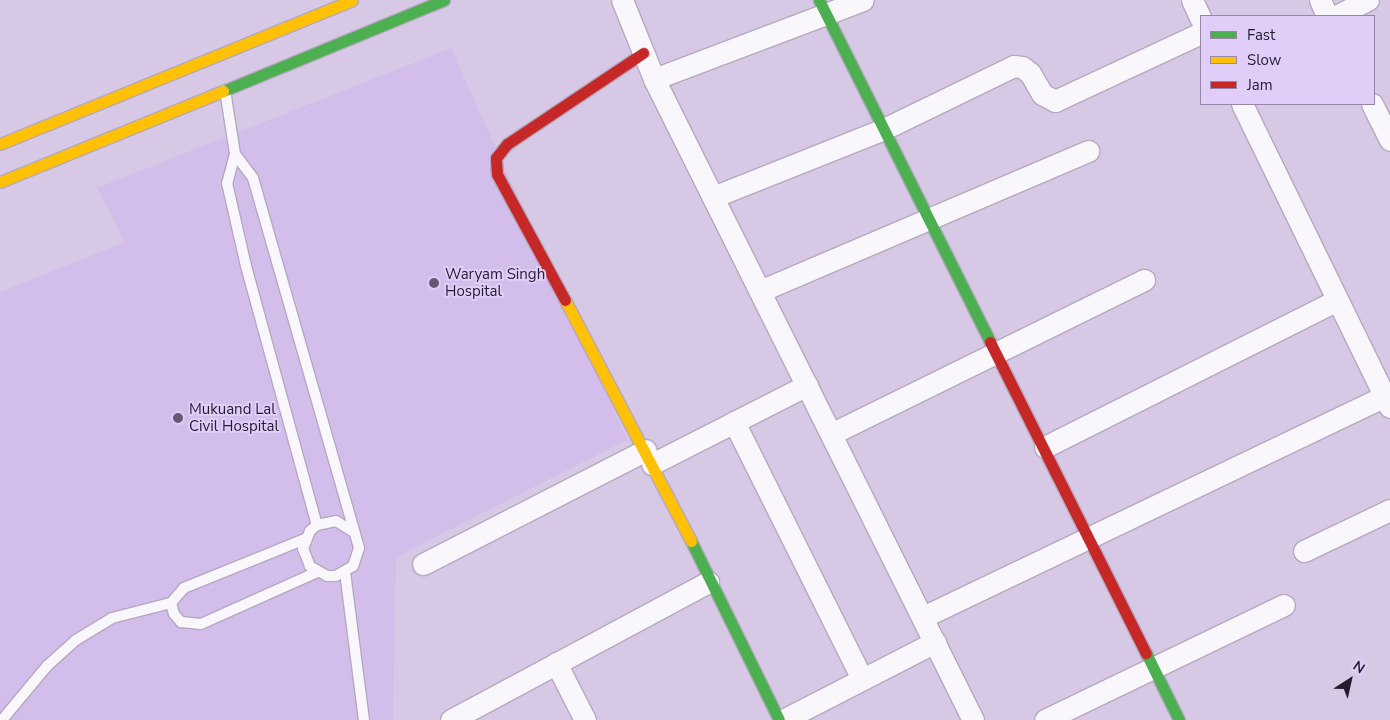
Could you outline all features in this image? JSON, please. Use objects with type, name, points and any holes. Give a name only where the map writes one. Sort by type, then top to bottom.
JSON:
[{"type":"street","points":[[0,182],[444,0]]},
{"type":"street","points":[[622,0],[654,79],[973,720]]},
{"type":"street","points":[[654,79],[823,7],[863,0]]},
{"type":"street","points":[[1192,0],[1200,17]]},
{"type":"street","points":[[1320,0],[1328,15]]},
{"type":"street","points":[[1338,15],[1368,0]]},
{"type":"street","points":[[0,144],[345,1]]},
{"type":"street","points":[[823,7],[998,352],[1180,720]]},
{"type":"street","points":[[713,197],[884,129],[1014,66],[1022,67],[1030,72],[1042,94],[1055,101],[1200,33]]},
{"type":"street","points":[[643,53],[507,144],[496,158],[497,174],[649,457],[708,582],[779,720]]},
{"type":"street","points":[[923,617],[1387,402],[1242,105]]},
{"type":"street","points":[[1372,105],[1390,140]]},
{"type":"street","points":[[760,291],[929,217],[1088,151]]},
{"type":"street","points":[[831,434],[1144,280]]},
{"type":"street","points":[[1045,447],[1338,300]]},
{"type":"street","points":[[423,564],[649,457],[734,422],[807,384]]},
{"type":"street","points":[[734,422],[862,680]]},
{"type":"street","points":[[1304,551],[1390,510]]},
{"type":"street","points":[[451,720],[708,582]]},
{"type":"street","points":[[1045,720],[1284,605]]},
{"type":"street","points":[[782,720],[935,642]]},
{"type":"street","points":[[556,663],[585,720]]},
{"type":"lane","points":[[225,89],[234,154],[227,183],[246,266],[317,524]]},
{"type":"lane","points":[[234,154],[253,178],[352,531],[357,539],[357,558],[345,572],[326,576],[317,572],[305,558],[305,539]]},
{"type":"lane","points":[[2,720],[47,666],[76,640],[112,618],[171,603],[184,588],[305,539],[317,524],[336,521],[352,531]]},
{"type":"lane","points":[[171,603],[174,614],[181,622],[201,624],[317,572]]},
{"type":"lane","points":[[345,572],[364,720]]},
{"type":"shaded area","name":"Mukuand Lal Civil Hospital","points":[[451,48],[627,440],[396,557],[393,720],[0,720],[0,292],[125,242],[97,188]]},
{"type":"traffic: fast","points":[[223,91],[444,0]]},
{"type":"traffic: fast","points":[[819,0],[990,342]]},
{"type":"traffic: fast","points":[[691,541],[779,720]]},
{"type":"traffic: fast","points":[[1146,653],[1179,720]]},
{"type":"traffic: slow","points":[[0,144],[352,0]]},
{"type":"traffic: slow","points":[[0,182],[223,91]]},
{"type":"traffic: slow","points":[[565,300],[691,541]]},
{"type":"traffic: jam","points":[[565,300],[497,174],[496,158],[507,144],[643,53]]},
{"type":"traffic: jam","points":[[990,342],[1146,653]]},
{"type":"place","name":"Waryam Singh Hospital","points":[[434,283]]},
{"type":"place","name":"Mukuand Lal Civil Hospital","points":[[178,418]]}]
